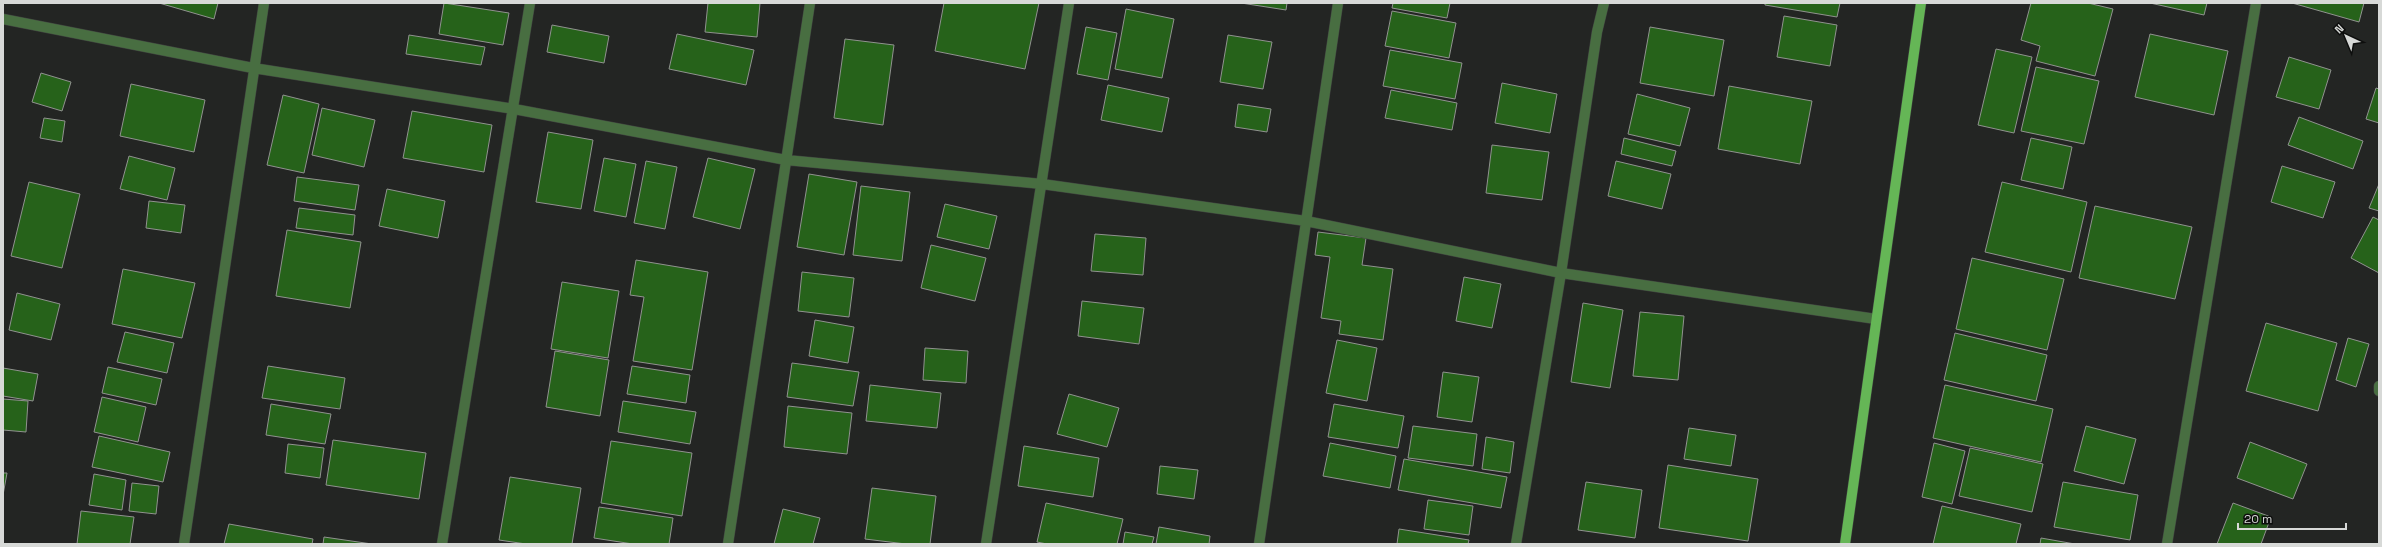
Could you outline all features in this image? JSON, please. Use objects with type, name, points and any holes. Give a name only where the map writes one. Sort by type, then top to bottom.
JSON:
[{"type":"main road","points":[[1845,544],[1921,3]]},
{"type":"street","points":[[184,544],[253,68],[264,3]]},
{"type":"street","points":[[442,544],[514,109],[530,3]]},
{"type":"street","points":[[728,544],[810,3]]},
{"type":"street","points":[[986,544],[1069,3]]},
{"type":"street","points":[[1259,544],[1338,3]]},
{"type":"street","points":[[1516,544],[1561,273],[1597,32],[1604,3]]},
{"type":"street","points":[[2166,544],[2256,3]]},
{"type":"street","points":[[3,19],[253,68],[514,109],[786,160],[1042,184],[1306,221],[1561,273],[1876,319]]},
{"type":"building","points":[[159,3],[218,3],[214,19]]},
{"type":"building","points":[[444,3],[509,13],[503,45],[439,34]]},
{"type":"building","points":[[708,3],[760,3],[757,37],[705,32]]},
{"type":"building","points":[[944,3],[1039,3],[1025,69],[935,51]]},
{"type":"building","points":[[1241,3],[1287,3],[1286,10]]},
{"type":"building","points":[[1393,3],[1450,3],[1447,18],[1392,8]]},
{"type":"building","points":[[1765,3],[1840,3],[1837,17],[1765,5]]},
{"type":"building","points":[[2031,3],[2088,3],[2113,9],[2095,76],[2036,61],[2040,46],[2021,40]]},
{"type":"building","points":[[2150,3],[2207,3],[2204,15]]},
{"type":"building","points":[[2292,3],[2364,3],[2359,22]]},
{"type":"building","points":[[1126,9],[1174,19],[1162,78],[1115,69]]},
{"type":"building","points":[[1392,11],[1456,23],[1449,58],[1385,46]]},
{"type":"building","points":[[1784,16],[1837,25],[1830,66],[1777,57]]},
{"type":"building","points":[[552,25],[609,36],[604,63],[547,52]]},
{"type":"building","points":[[1086,27],[1117,33],[1108,80],[1077,74]]},
{"type":"building","points":[[1650,27],[1724,40],[1714,96],[1640,83]]},
{"type":"building","points":[[677,34],[754,50],[746,85],[669,69]]},
{"type":"building","points":[[2150,34],[2228,51],[2214,115],[2135,97]]},
{"type":"building","points":[[409,35],[485,47],[481,65],[406,54]]},
{"type":"building","points":[[1228,35],[1272,42],[1263,89],[1220,82]]},
{"type":"building","points":[[845,39],[894,45],[883,125],[834,118]]},
{"type":"building","points":[[1996,49],[2032,57],[2014,133],[1978,125]]},
{"type":"building","points":[[1390,50],[1462,63],[1455,99],[1383,86]]},
{"type":"building","points":[[2289,57],[2331,70],[2319,109],[2276,97]]},
{"type":"building","points":[[2036,67],[2099,81],[2084,144],[2021,131]]},
{"type":"building","points":[[41,73],[71,82],[62,111],[32,102]]},
{"type":"building","points":[[1502,83],[1557,94],[1550,133],[1495,123]]},
{"type":"building","points":[[131,84],[205,100],[194,152],[120,136]]},
{"type":"building","points":[[1108,85],[1169,98],[1162,132],[1101,120]]},
{"type":"building","points":[[1729,86],[1812,101],[1800,164],[1718,149]]},
{"type":"building","points":[[2376,88],[2379,89],[2379,123],[2366,119]]},
{"type":"building","points":[[1391,90],[1457,103],[1452,130],[1385,118]]},
{"type":"building","points":[[1637,94],[1690,108],[1680,146],[1628,134]]},
{"type":"building","points":[[283,95],[319,104],[304,173],[267,165]]},
{"type":"building","points":[[1238,104],[1271,109],[1267,132],[1235,127]]},
{"type":"building","points":[[322,108],[375,120],[364,167],[312,155]]},
{"type":"building","points":[[412,111],[492,125],[484,172],[403,158]]},
{"type":"building","points":[[2299,117],[2363,141],[2353,169],[2288,145]]},
{"type":"building","points":[[44,118],[65,121],[62,142],[40,138]]},
{"type":"building","points":[[548,132],[593,140],[581,209],[536,202]]},
{"type":"building","points":[[1624,138],[1676,151],[1672,166],[1621,154]]},
{"type":"building","points":[[2031,138],[2072,147],[2063,189],[2021,180]]},
{"type":"building","points":[[1492,145],[1549,152],[1542,200],[1486,193]]},
{"type":"building","points":[[129,156],[175,168],[167,200],[120,189]]},
{"type":"building","points":[[604,158],[636,164],[626,217],[594,211]]},
{"type":"building","points":[[708,158],[755,169],[740,229],[693,217]]},
{"type":"building","points":[[646,161],[677,167],[665,229],[634,223]]},
{"type":"building","points":[[1616,161],[1671,174],[1662,209],[1608,196]]},
{"type":"building","points":[[2282,166],[2335,182],[2323,218],[2271,202]]},
{"type":"building","points":[[809,174],[857,182],[844,255],[797,247]]},
{"type":"building","points":[[297,177],[359,185],[355,210],[294,201]]},
{"type":"building","points":[[29,182],[80,194],[62,268],[11,256]]},
{"type":"building","points":[[2002,182],[2087,202],[2071,272],[1985,252]]},
{"type":"building","points":[[2379,184],[2379,211],[2369,208]]},
{"type":"building","points":[[861,186],[910,192],[902,261],[853,255]]},
{"type":"building","points":[[387,189],[445,201],[438,238],[379,226]]},
{"type":"building","points":[[149,201],[185,205],[181,233],[146,228]]},
{"type":"building","points":[[945,204],[997,216],[989,249],[937,237]]},
{"type":"building","points":[[2095,206],[2192,227],[2175,299],[2079,278]]},
{"type":"building","points":[[299,208],[355,215],[353,235],[296,228]]},
{"type":"building","points":[[2373,217],[2379,220],[2379,273],[2351,258]]},
{"type":"building","points":[[287,230],[361,242],[350,308],[276,296]]},
{"type":"building","points":[[1318,232],[1366,238],[1362,265],[1393,269],[1383,340],[1339,334],[1341,321],[1321,318],[1330,257],[1315,255]]},
{"type":"building","points":[[1095,234],[1146,238],[1143,275],[1091,271]]},
{"type":"building","points":[[931,245],[986,258],[975,301],[921,288]]},
{"type":"building","points":[[1972,258],[2064,279],[2047,350],[1956,329]]},
{"type":"building","points":[[636,260],[708,272],[692,370],[633,361],[644,297],[630,295]]},
{"type":"building","points":[[123,269],[195,283],[182,338],[112,324]]},
{"type":"building","points":[[802,272],[854,278],[849,317],[798,311]]},
{"type":"building","points":[[1464,277],[1501,284],[1492,328],[1456,321]]},
{"type":"building","points":[[562,282],[619,291],[608,358],[551,349]]},
{"type":"building","points":[[17,293],[60,304],[51,340],[9,330]]},
{"type":"building","points":[[1082,301],[1144,308],[1139,344],[1078,336]]},
{"type":"building","points":[[1583,303],[1623,310],[1610,388],[1571,382]]},
{"type":"building","points":[[1640,312],[1684,316],[1678,380],[1633,376]]},
{"type":"building","points":[[815,320],[854,327],[848,363],[809,356]]},
{"type":"building","points":[[2266,323],[2337,343],[2318,411],[2246,391]]},
{"type":"building","points":[[125,332],[174,343],[167,373],[117,362]]},
{"type":"building","points":[[1955,333],[2047,355],[2036,401],[1944,380]]},
{"type":"building","points":[[2348,338],[2369,344],[2356,387],[2336,380]]},
{"type":"building","points":[[1337,340],[1377,348],[1367,401],[1326,393]]},
{"type":"building","points":[[925,348],[968,351],[966,383],[923,380]]},
{"type":"building","points":[[555,351],[609,360],[600,416],[546,407]]},
{"type":"building","points":[[792,363],[859,372],[853,406],[787,397]]},
{"type":"building","points":[[268,366],[345,378],[340,409],[262,398]]},
{"type":"building","points":[[632,366],[690,375],[686,403],[627,394]]},
{"type":"building","points":[[108,367],[162,379],[156,405],[102,393]]},
{"type":"building","points":[[3,368],[38,374],[33,401],[3,396]]},
{"type":"building","points":[[1443,372],[1479,377],[1472,422],[1437,417]]},
{"type":"building","points":[[870,385],[941,393],[937,428],[866,421]]},
{"type":"building","points":[[1945,385],[2053,409],[2041,462],[1933,438]]},
{"type":"building","points":[[1069,394],[1119,408],[1107,447],[1057,434]]},
{"type":"building","points":[[102,397],[146,407],[138,442],[94,432]]},
{"type":"building","points":[[3,399],[28,401],[26,432],[3,430]]},
{"type":"building","points":[[623,401],[696,412],[690,444],[618,432]]},
{"type":"building","points":[[271,404],[331,414],[325,444],[266,435]]},
{"type":"building","points":[[1334,404],[1404,416],[1398,448],[1328,437]]},
{"type":"building","points":[[788,406],[852,413],[847,454],[784,447]]},
{"type":"building","points":[[1413,426],[1477,434],[1473,466],[1408,458]]},
{"type":"building","points":[[2086,426],[2136,439],[2124,484],[2074,471]]},
{"type":"building","points":[[1689,428],[1736,435],[1731,466],[1684,459]]},
{"type":"building","points":[[99,436],[170,452],[163,482],[92,467]]},
{"type":"building","points":[[1486,437],[1514,442],[1510,473],[1482,469]]},
{"type":"building","points":[[333,440],[426,453],[419,499],[326,485]]},
{"type":"building","points":[[611,441],[692,453],[682,516],[601,503]]},
{"type":"building","points":[[2250,442],[2307,464],[2293,499],[2237,478]]},
{"type":"building","points":[[1330,443],[1396,456],[1390,488],[1323,476]]},
{"type":"building","points":[[1934,443],[1965,451],[1952,504],[1922,497]]},
{"type":"building","points":[[288,444],[324,448],[320,478],[285,473]]},
{"type":"building","points":[[1024,446],[1099,458],[1093,497],[1018,486]]},
{"type":"building","points":[[1970,448],[2043,464],[2032,512],[1959,496]]},
{"type":"building","points":[[1404,459],[1507,477],[1501,508],[1398,490]]},
{"type":"building","points":[[1668,465],[1758,479],[1748,541],[1659,528]]},
{"type":"building","points":[[1160,466],[1198,470],[1194,499],[1157,494]]},
{"type":"building","points":[[3,473],[7,473],[3,495]]},
{"type":"building","points":[[94,474],[126,480],[122,510],[89,505]]},
{"type":"building","points":[[510,477],[581,488],[572,544],[526,544],[499,540]]},
{"type":"building","points":[[1586,482],[1642,490],[1635,538],[1578,530]]},
{"type":"building","points":[[2063,482],[2138,495],[2130,540],[2054,527]]},
{"type":"building","points":[[132,483],[159,486],[156,514],[129,511]]},
{"type":"building","points":[[872,488],[936,496],[930,544],[906,544],[865,539]]},
{"type":"building","points":[[1428,500],[1473,506],[1469,535],[1424,529]]},
{"type":"building","points":[[1046,503],[1123,519],[1117,544],[1047,544],[1037,542]]},
{"type":"building","points":[[2233,503],[2271,517],[2261,544],[2217,544]]},
{"type":"building","points":[[1942,506],[2021,524],[2016,544],[1933,544]]},
{"type":"building","points":[[599,507],[673,518],[669,544],[633,544],[594,538]]},
{"type":"building","points":[[783,509],[820,518],[813,544],[774,544]]},
{"type":"building","points":[[81,511],[134,517],[130,544],[77,544]]},
{"type":"building","points":[[229,524],[313,539],[312,544],[224,544]]},
{"type":"building","points":[[1159,527],[1210,536],[1209,544],[1156,544]]},
{"type":"building","points":[[1399,529],[1469,540],[1468,544],[1397,544]]},
{"type":"building","points":[[1125,532],[1154,537],[1152,544],[1123,544]]},
{"type":"building","points":[[324,537],[372,544],[323,544]]},
{"type":"building","points":[[2041,538],[2075,544],[2040,544]]}]
